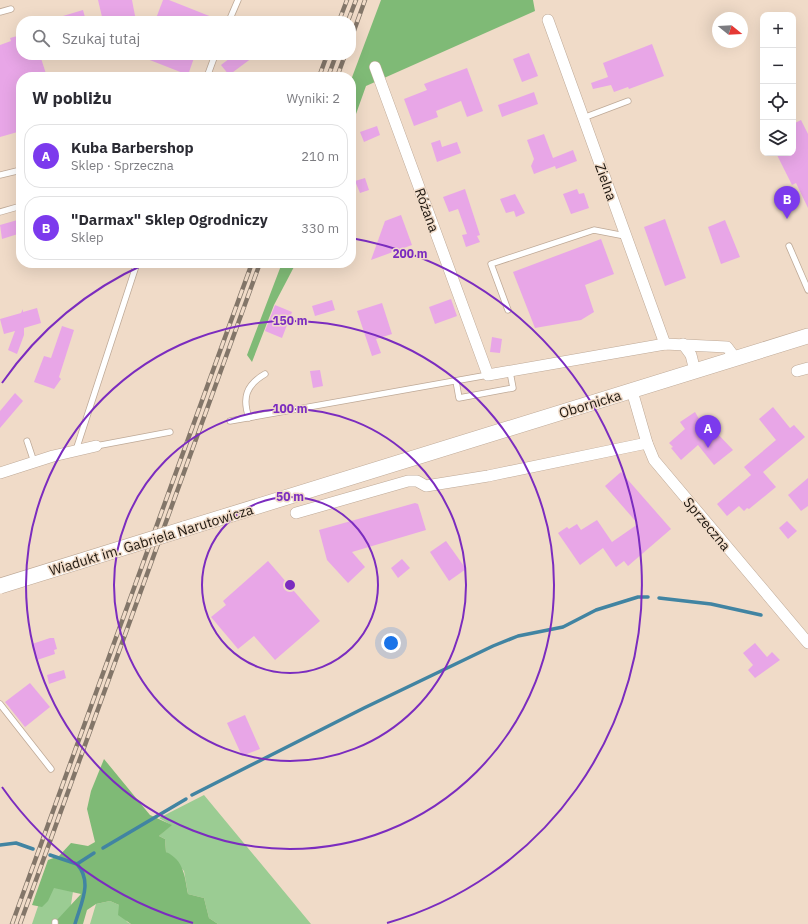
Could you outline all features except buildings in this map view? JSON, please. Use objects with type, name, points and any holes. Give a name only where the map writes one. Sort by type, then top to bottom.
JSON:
[{"type":"main road","name":"Obornicka","points":[[371,471],[808,336]]},
{"type":"main road","name":"Wiadukt im. Gabriela Narutowicza","points":[[0,586],[371,471]]},
{"type":"street","name":"Zielna","points":[[548,20],[665,344]]},
{"type":"street","name":"Różana","points":[[375,67],[488,375]]},
{"type":"street","points":[[488,375],[665,344],[727,347],[736,358]]},
{"type":"street","points":[[682,344],[691,354],[695,371]]},
{"type":"street","points":[[797,371],[808,368]]},
{"type":"street","name":"Sprzeczna","points":[[632,391],[647,443],[654,460],[808,643]]},
{"type":"street","points":[[296,514],[408,481],[417,481],[426,486],[488,476],[647,443]]},
{"type":"street","points":[[0,473],[76,450],[96,446]]},
{"type":"lane","points":[[231,16],[238,0]]},
{"type":"lane","points":[[0,12],[11,9]]},
{"type":"lane","points":[[209,72],[213,60]]},
{"type":"lane","points":[[583,118],[628,101]]},
{"type":"lane","points":[[0,175],[16,171]]},
{"type":"lane","points":[[0,212],[16,207]]},
{"type":"lane","points":[[508,310],[491,264],[594,230],[626,236]]},
{"type":"lane","points":[[789,246],[808,290]]},
{"type":"lane","points":[[76,450],[135,268]]},
{"type":"lane","points":[[456,381],[459,398],[513,388],[510,372]]},
{"type":"lane","points":[[249,418],[245,406],[249,388],[256,379],[265,374]]},
{"type":"lane","points":[[230,422],[488,375]]},
{"type":"lane","points":[[94,377],[98,382]]},
{"type":"lane","points":[[96,446],[170,432]]},
{"type":"lane","points":[[27,441],[34,462]]},
{"type":"lane","points":[[0,704],[51,769]]},
{"type":"green space","points":[[381,0],[533,0],[535,11],[366,86],[356,114],[356,72],[354,72]]},
{"type":"green space","points":[[280,268],[293,268],[274,305],[252,362],[247,355]]},
{"type":"green space","points":[[104,759],[150,815],[172,825],[159,836],[165,839],[166,852],[172,855],[180,864],[183,870],[188,894],[204,898],[209,918],[218,924],[131,924],[118,915],[119,905],[110,901],[96,904],[87,910],[83,924],[57,924],[57,920],[81,894],[54,888],[48,901],[42,907],[32,905],[48,860],[59,856],[71,843],[88,846],[95,842],[87,809],[91,791]]},
{"type":"green space","points":[[204,795],[311,924],[218,924],[209,918],[204,898],[188,894],[184,871],[166,852],[165,839],[159,836],[171,825],[159,818]]},
{"type":"green space","points":[[48,877],[74,885],[68,924],[32,924]]},
{"type":"green space","points":[[110,901],[119,905],[127,922],[131,924],[90,924],[96,904]]},
{"type":"waterway","points":[[192,795],[364,708],[493,646],[518,636],[563,627],[596,610],[638,597],[648,597]]},
{"type":"waterway","points":[[659,598],[711,604],[761,615]]},
{"type":"waterway","points":[[103,848],[186,799]]},
{"type":"waterway","points":[[0,845],[16,843],[33,849]]},
{"type":"waterway","points":[[50,855],[77,864],[94,853]]},
{"type":"waterway","points":[[75,924],[85,885],[82,871],[77,864]]},
{"type":"railway","points":[[341,16],[347,0]]},
{"type":"railway","points":[[350,16],[356,0]]},
{"type":"railway","points":[[356,25],[365,0]]},
{"type":"railway","points":[[321,72],[325,60]]},
{"type":"railway","points":[[330,72],[334,60]]},
{"type":"railway","points":[[339,72],[343,60]]},
{"type":"railway","points":[[12,924],[250,268]]},
{"type":"railway","points":[[20,924],[258,268]]},
{"type":"place","name":"\"Darmax\" Sklep Ogrodniczy","points":[[787,219]]},
{"type":"place","name":"Kuba Barbershop","points":[[708,448]]}]
